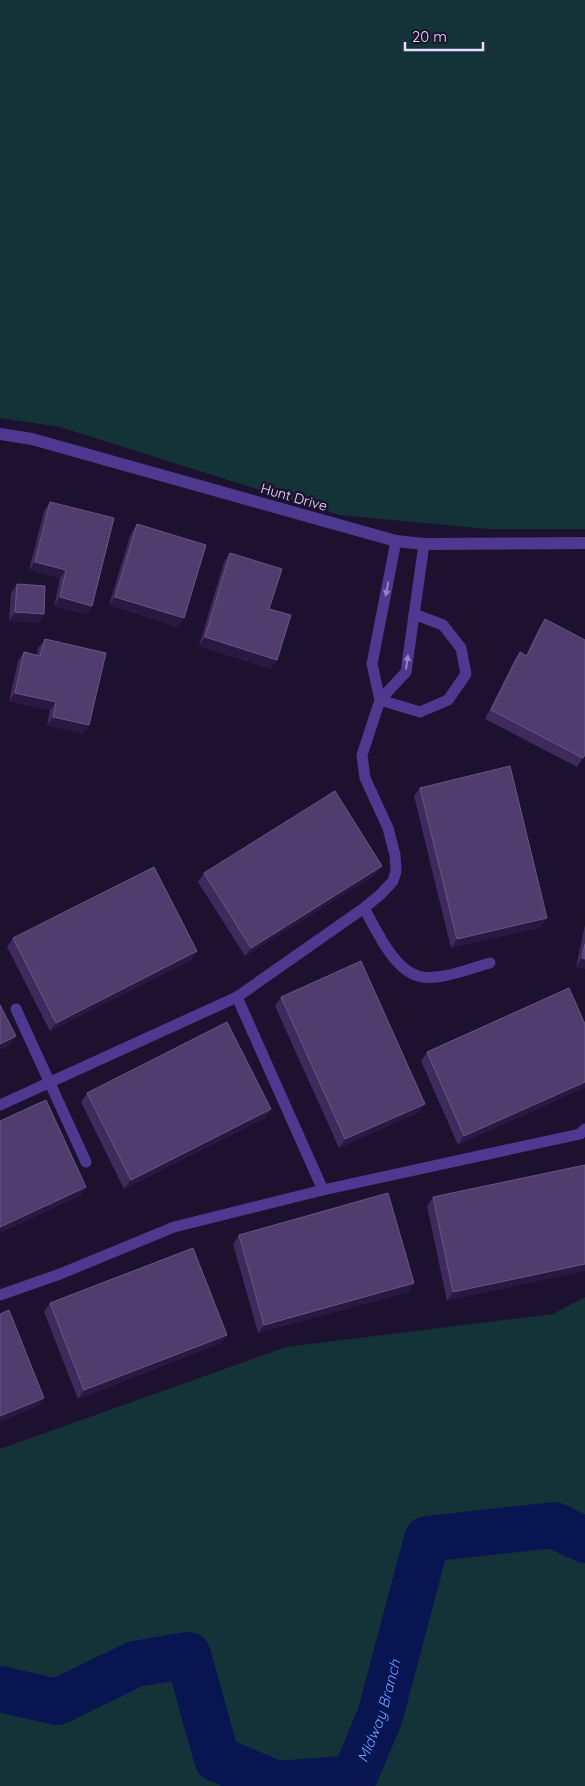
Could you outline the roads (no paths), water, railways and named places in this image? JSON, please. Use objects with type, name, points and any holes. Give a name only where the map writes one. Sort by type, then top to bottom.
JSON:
[{"type":"street","name":"Hunt Drive","points":[[0,434],[32,439],[396,541],[424,544],[585,543]]},
{"type":"lane","points":[[380,700],[372,664],[396,541]]},
{"type":"lane","points":[[0,1105],[237,997],[364,908],[393,881],[396,871],[388,828],[365,778],[362,755],[380,700],[406,672],[424,544]]},
{"type":"lane","points":[[380,700],[420,712],[448,700],[466,674],[461,648],[443,625],[414,614]]},
{"type":"lane","points":[[364,908],[388,949],[402,966],[418,976],[436,977],[490,963]]},
{"type":"lane","points":[[237,997],[323,1190]]},
{"type":"lane","points":[[16,1009],[86,1162]]},
{"type":"lane","points":[[0,1295],[60,1274],[174,1227],[323,1190],[583,1135]]},
{"type":"waterway","name":"Midway Branch","points":[[0,1689],[57,1702],[135,1664],[188,1655],[217,1759],[277,1784],[354,1778],[380,1716],[427,1539],[554,1525],[585,1540]]}]
